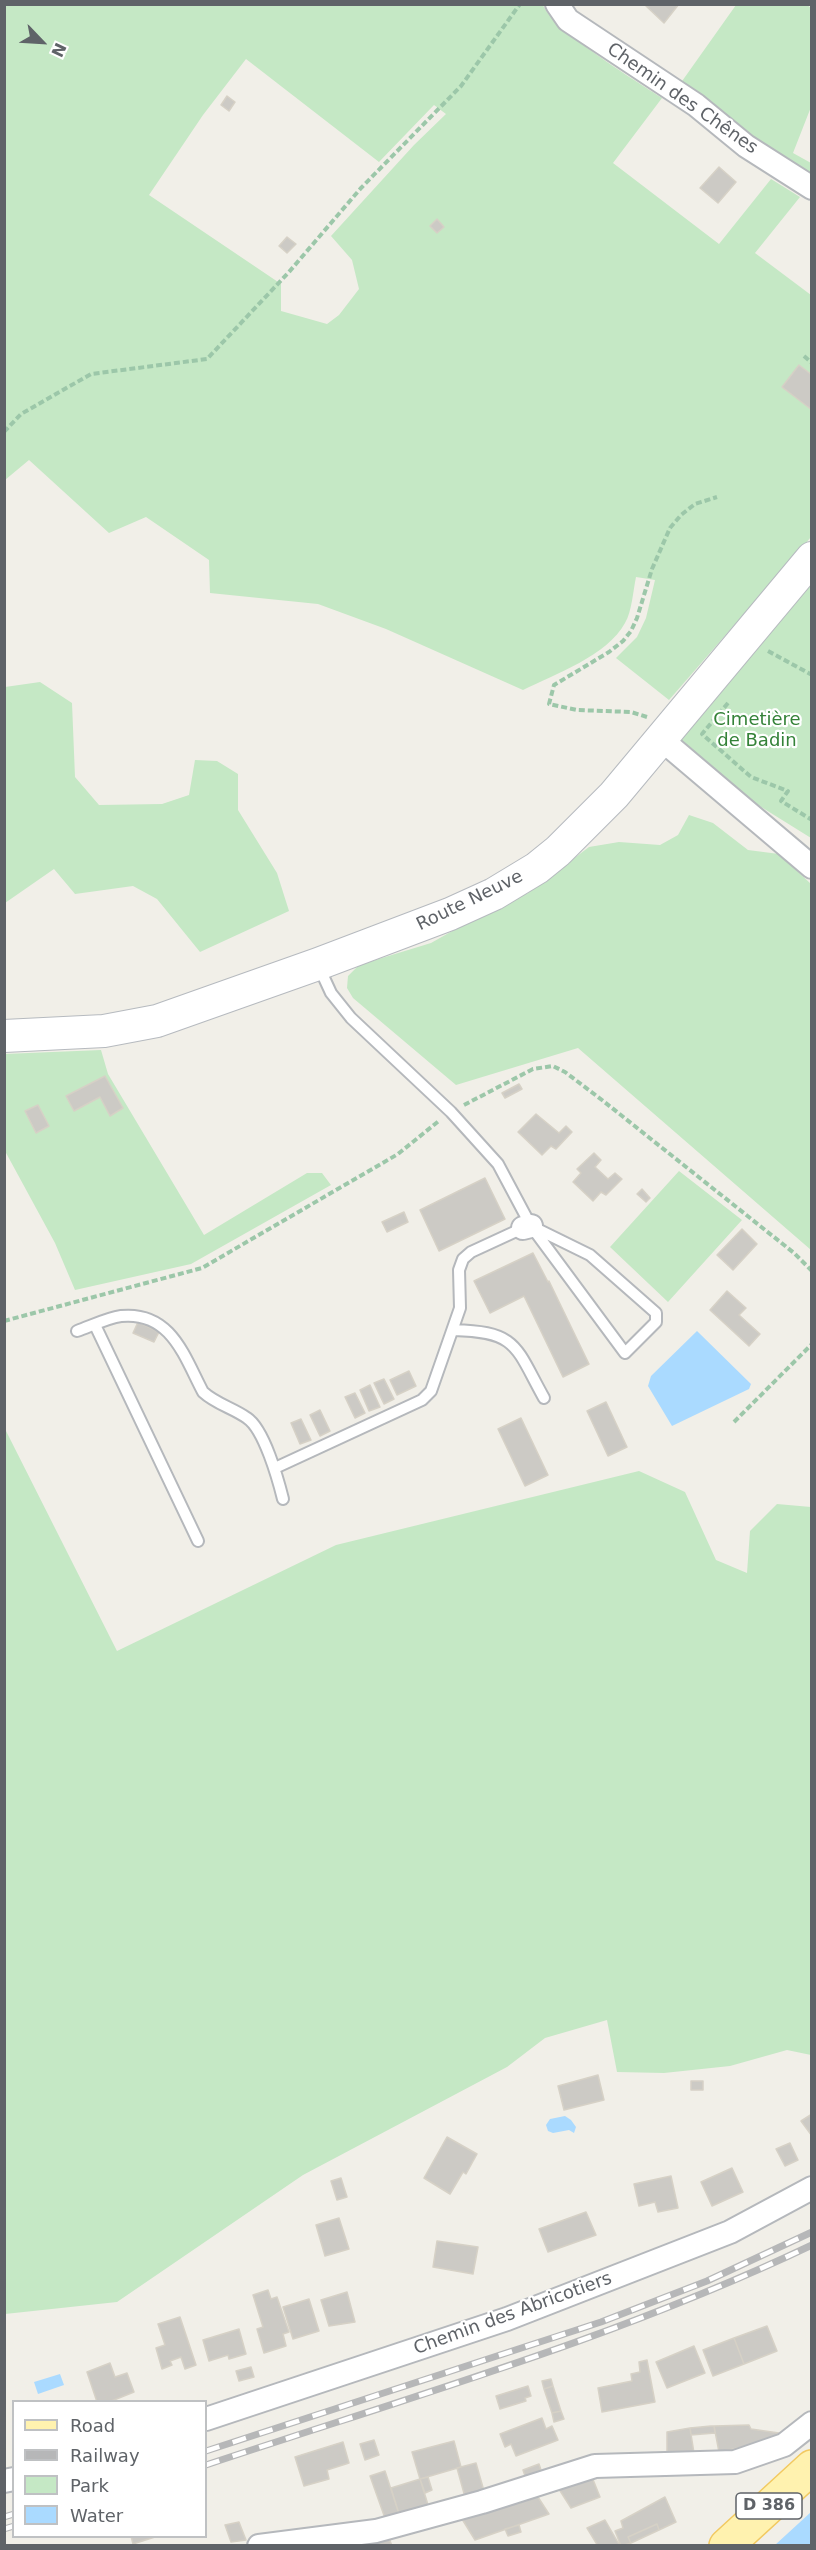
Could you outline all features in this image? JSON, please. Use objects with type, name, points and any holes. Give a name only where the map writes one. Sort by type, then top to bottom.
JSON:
[{"type":"main road","name":"D 386","points":[[726,2546],[812,2467]]},
{"type":"street","name":"Chemin des Chênes","points":[[558,4],[568,20],[696,105],[746,146],[812,188]]},
{"type":"street","name":"Route Neuve","points":[[4,1036],[104,1031],[157,1021],[318,964],[450,914],[494,894],[537,868],[599,811],[665,735],[759,650],[812,558]]},
{"type":"street","points":[[665,735],[812,867]]},
{"type":"street","name":"Chemin des Abricotiers","points":[[207,2419],[507,2319],[730,2232],[812,2188]]},
{"type":"street","points":[[260,2546],[390,2528],[595,2466],[735,2462],[784,2445],[812,2423]]},
{"type":"lane","points":[[275,1468],[422,1400],[431,1390],[454,1330],[460,1308],[459,1270],[463,1259],[471,1251],[527,1227],[590,1255],[656,1313],[656,1322],[625,1353],[527,1227],[498,1164],[451,1112],[337,1003],[318,964]]},
{"type":"lane","points":[[77,1331],[121,1316],[138,1317],[163,1326],[172,1334],[203,1392],[255,1424],[275,1468],[283,1499]]},
{"type":"lane","points":[[95,1325],[198,1541]]},
{"type":"lane","points":[[454,1330],[485,1331],[515,1345],[544,1398]]},
{"type":"path","points":[[4,432],[21,414],[91,374],[207,359],[289,272],[361,188],[461,86],[520,4]]},
{"type":"path","points":[[804,356],[812,363]]},
{"type":"path","points":[[665,735],[641,714],[610,710],[577,710],[549,704],[554,685],[609,652],[631,631],[652,569],[670,528],[681,514],[695,504],[717,497]]},
{"type":"path","points":[[759,650],[776,644]]},
{"type":"path","points":[[759,650],[812,675]]},
{"type":"path","points":[[732,698],[702,734],[751,777],[788,791],[781,801],[812,820]]},
{"type":"path","points":[[4,1321],[202,1268],[398,1154],[451,1112],[533,1069],[553,1066],[565,1072],[602,1100],[794,1253],[812,1272]]},
{"type":"path","points":[[734,1422],[812,1344]]},
{"type":"green space","points":[[806,4],[811,8],[811,107],[793,153],[811,163],[811,180],[680,84],[736,5]]},
{"type":"green space","points":[[5,5],[543,5],[562,28],[578,41],[662,98],[613,163],[719,244],[771,179],[800,197],[755,253],[811,295],[811,537],[669,700],[616,658],[637,637],[646,618],[655,580],[636,577],[631,607],[625,623],[606,645],[579,663],[523,690],[386,629],[318,604],[210,593],[209,560],[146,517],[109,533],[29,460],[5,480]],"holes":[[[246,59],[379,162],[434,105],[446,114],[414,145],[331,236],[352,260],[359,289],[339,315],[327,324],[281,311],[281,284],[149,195],[203,115]]]},
{"type":"green space","name":"Cimetière de Badin","points":[[811,576],[811,838],[758,805],[679,739]]},
{"type":"green space","points":[[40,682],[72,703],[75,777],[99,805],[162,804],[189,795],[195,760],[217,761],[238,774],[238,810],[277,873],[289,911],[200,952],[157,899],[133,886],[75,894],[54,869],[5,903],[5,687]]},
{"type":"green space","points":[[689,815],[713,823],[748,850],[779,854],[811,884],[811,1250],[578,1048],[456,1085],[353,998],[347,988],[348,976],[359,965],[431,943],[486,912],[528,893],[589,847],[619,842],[660,845],[678,835]]},
{"type":"green space","points":[[101,1050],[108,1074],[204,1235],[307,1173],[322,1173],[331,1185],[191,1264],[75,1290],[55,1243],[5,1151],[4,1054]]},
{"type":"green space","points":[[679,1171],[742,1220],[668,1302],[610,1247]]},
{"type":"green space","points":[[4,1427],[117,1651],[336,1545],[639,1471],[685,1492],[716,1560],[747,1573],[750,1531],[777,1504],[811,1507],[811,2055],[787,2050],[730,2066],[664,2073],[617,2072],[607,2020],[545,2038],[507,2067],[303,2175],[117,2302],[5,2314]]},
{"type":"water","points":[[697,1331],[751,1384],[749,1389],[672,1426],[648,1386],[651,1376]]},
{"type":"water","points":[[565,2116],[576,2127],[574,2133],[569,2130],[553,2133],[548,2131],[546,2125],[550,2119]]},
{"type":"water","points":[[60,2374],[64,2385],[38,2394],[34,2382]]},
{"type":"water","points":[[811,2512],[811,2545],[775,2545]]},
{"type":"building","points":[[647,4],[679,4],[664,23],[646,6]]},
{"type":"building","points":[[227,96],[235,102],[229,111],[221,105]]},
{"type":"building","points":[[719,167],[736,182],[718,203],[700,188]]},
{"type":"building","points":[[437,219],[444,227],[437,233],[430,226]]},
{"type":"building","points":[[287,237],[296,244],[287,253],[279,246]]},
{"type":"building","points":[[799,365],[812,375],[812,410],[782,387]]},
{"type":"building","points":[[105,1076],[123,1108],[110,1116],[100,1097],[74,1111],[66,1096]]},
{"type":"building","points":[[519,1084],[522,1089],[505,1098],[502,1093]]},
{"type":"building","points":[[38,1105],[49,1126],[36,1133],[25,1111]]},
{"type":"building","points":[[536,1114],[559,1133],[566,1126],[572,1132],[556,1149],[551,1146],[542,1155],[518,1132]]},
{"type":"building","points":[[594,1153],[601,1160],[595,1167],[608,1179],[615,1173],[622,1179],[606,1195],[601,1192],[593,1201],[573,1182],[581,1173],[577,1169]]},
{"type":"building","points":[[485,1178],[505,1219],[439,1251],[420,1210]]},
{"type":"building","points":[[642,1189],[650,1198],[646,1202],[637,1194]]},
{"type":"building","points":[[404,1212],[408,1222],[387,1232],[382,1222]]},
{"type":"building","points":[[742,1229],[757,1244],[733,1270],[717,1255]]},
{"type":"building","points":[[533,1253],[589,1364],[563,1377],[524,1296],[490,1313],[474,1281]]},
{"type":"building","points":[[727,1291],[746,1308],[739,1315],[760,1334],[749,1346],[710,1310]]},
{"type":"building","points":[[138,1322],[159,1332],[154,1342],[133,1333]]},
{"type":"building","points":[[409,1371],[416,1386],[397,1395],[390,1380]]},
{"type":"building","points":[[384,1379],[394,1399],[384,1404],[374,1383]]},
{"type":"building","points":[[370,1385],[380,1407],[369,1411],[360,1390]]},
{"type":"building","points":[[355,1393],[365,1413],[355,1418],[345,1397]]},
{"type":"building","points":[[606,1402],[627,1447],[608,1456],[587,1411]]},
{"type":"building","points":[[320,1410],[330,1431],[320,1436],[310,1415]]},
{"type":"building","points":[[521,1418],[548,1475],[525,1486],[498,1429]]},
{"type":"building","points":[[301,1419],[311,1440],[300,1444],[291,1423]]},
{"type":"building","points":[[598,2075],[604,2100],[564,2110],[558,2086]]},
{"type":"building","points":[[691,2081],[703,2081],[703,2090],[691,2090]]},
{"type":"building","points":[[812,2114],[812,2136],[801,2121]]},
{"type":"building","points":[[447,2137],[477,2154],[466,2174],[463,2172],[450,2194],[424,2178]]},
{"type":"building","points":[[790,2143],[798,2160],[785,2166],[776,2149]]},
{"type":"building","points":[[732,2168],[743,2192],[712,2206],[701,2182]]},
{"type":"building","points":[[671,2176],[678,2208],[658,2212],[655,2202],[639,2206],[634,2184]]},
{"type":"building","points":[[341,2178],[347,2197],[337,2200],[331,2181]]},
{"type":"building","points":[[586,2212],[596,2235],[548,2252],[539,2229]]},
{"type":"building","points":[[339,2218],[349,2249],[325,2256],[316,2225]]},
{"type":"building","points":[[437,2241],[478,2247],[473,2274],[433,2267]]},
{"type":"building","points":[[268,2290],[271,2299],[277,2297],[289,2332],[283,2334],[286,2346],[264,2353],[257,2329],[263,2327],[253,2295]]},
{"type":"building","points":[[347,2292],[355,2322],[329,2326],[321,2300]]},
{"type":"building","points":[[309,2299],[319,2331],[293,2339],[283,2307]]},
{"type":"building","points":[[180,2317],[196,2365],[185,2369],[181,2357],[170,2361],[172,2365],[162,2369],[156,2348],[165,2345],[158,2324]]},
{"type":"building","points":[[767,2326],[777,2351],[744,2364],[734,2338]]},
{"type":"building","points":[[239,2329],[246,2354],[229,2359],[228,2355],[209,2361],[203,2340]]},
{"type":"building","points":[[734,2338],[744,2364],[713,2376],[703,2350]]},
{"type":"building","points":[[694,2346],[705,2373],[667,2388],[656,2362]]},
{"type":"building","points":[[647,2360],[655,2402],[602,2412],[598,2388],[632,2381],[631,2374],[640,2372],[639,2362]]},
{"type":"building","points":[[110,2363],[115,2377],[127,2373],[134,2392],[114,2400],[96,2400],[87,2372]]},
{"type":"building","points":[[251,2367],[254,2377],[239,2381],[236,2371]]},
{"type":"building","points":[[551,2379],[553,2386],[544,2389],[542,2381]]},
{"type":"building","points":[[528,2386],[531,2396],[525,2398],[526,2401],[500,2409],[496,2396]]},
{"type":"building","points":[[553,2386],[561,2411],[552,2413],[544,2389]]},
{"type":"building","points":[[561,2411],[564,2419],[554,2422],[552,2413]]},
{"type":"building","points":[[542,2418],[546,2429],[552,2426],[558,2440],[516,2456],[511,2444],[505,2447],[500,2434]]},
{"type":"building","points":[[749,2425],[751,2429],[779,2433],[781,2439],[719,2452],[714,2426]]},
{"type":"building","points":[[714,2426],[715,2433],[691,2435],[690,2428]]},
{"type":"building","points":[[690,2428],[694,2453],[667,2455],[667,2432]]},
{"type":"building","points":[[374,2440],[379,2455],[365,2460],[360,2444]]},
{"type":"building","points":[[454,2441],[461,2467],[420,2479],[412,2452]]},
{"type":"building","points":[[343,2442],[349,2463],[327,2470],[329,2479],[304,2486],[295,2457]]},
{"type":"building","points":[[476,2463],[484,2491],[465,2497],[457,2468]]},
{"type":"building","points":[[539,2464],[541,2470],[525,2476],[523,2470]]},
{"type":"building","points":[[385,2471],[400,2517],[386,2521],[370,2476]]},
{"type":"building","points":[[428,2477],[432,2490],[425,2493],[420,2479]]},
{"type":"building","points":[[592,2477],[600,2497],[571,2508],[557,2486]]},
{"type":"building","points":[[420,2479],[429,2508],[400,2517],[391,2488]]},
{"type":"building","points":[[536,2494],[549,2514],[475,2540],[462,2519]]},
{"type":"building","points":[[665,2497],[676,2522],[659,2530],[657,2524],[628,2537],[631,2543],[621,2546],[615,2531],[623,2528],[621,2521]]},
{"type":"building","points":[[605,2520],[620,2546],[598,2546],[587,2528]]},
{"type":"building","points":[[239,2522],[246,2540],[231,2542],[225,2525]]},
{"type":"building","points":[[657,2524],[659,2530],[631,2543],[628,2537]]},
{"type":"building","points":[[519,2525],[521,2532],[508,2536],[505,2529]]},
{"type":"building","points":[[132,2538],[152,2538],[133,2544]]},
{"type":"building","points":[[389,2538],[392,2546],[368,2546],[369,2544]]},
{"type":"railway","points":[[207,2451],[601,2322],[707,2281],[812,2232]]},
{"type":"railway","points":[[207,2465],[588,2338],[664,2309],[812,2245]]},
{"type":"railway","points":[[4,2517],[12,2515]]},
{"type":"railway","points":[[4,2529],[12,2527]]}]
